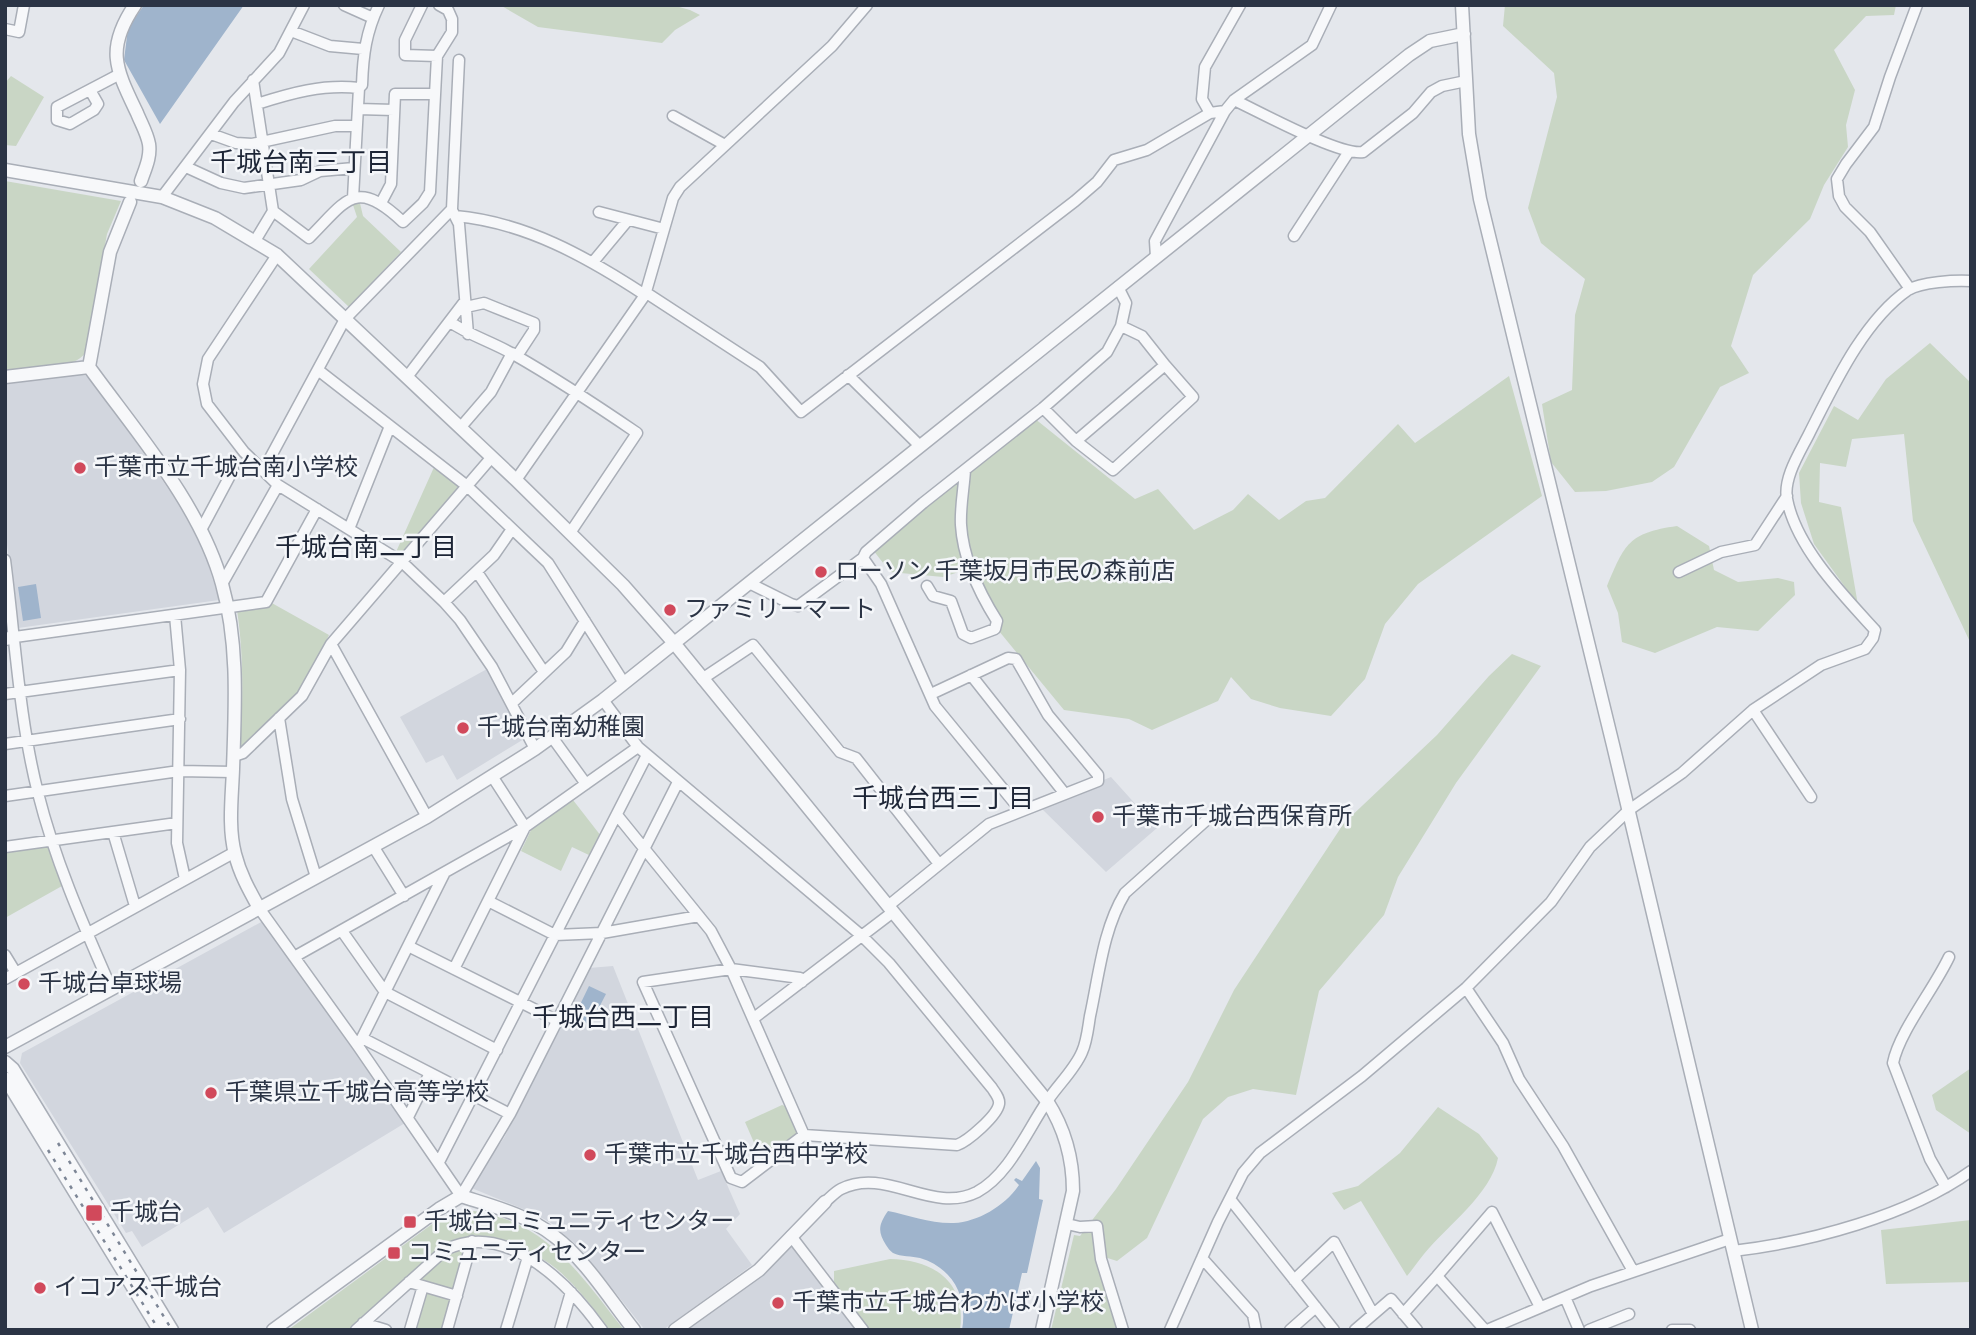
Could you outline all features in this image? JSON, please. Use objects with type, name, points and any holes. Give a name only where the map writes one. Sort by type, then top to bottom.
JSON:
[{"type":"street","points":[[5,29],[19,32],[24,5]]},
{"type":"street","points":[[135,5],[121,27],[116,46],[116,62],[149,145],[148,162],[141,181]]},
{"type":"street","points":[[162,197],[253,80],[279,53],[304,5]]},
{"type":"street","points":[[344,5],[373,18]]},
{"type":"street","points":[[353,198],[363,49],[379,5]]},
{"type":"street","points":[[422,5],[405,40],[405,55],[437,56]]},
{"type":"street","points":[[273,211],[309,238],[341,206],[353,198],[367,197],[381,203],[402,222],[423,203],[430,192],[437,56],[452,32],[452,19],[448,10],[439,5]]},
{"type":"street","points":[[516,480],[645,293],[673,198],[680,187],[832,46],[867,5]]},
{"type":"street","points":[[1210,113],[1202,99],[1205,67],[1240,5]]},
{"type":"street","points":[[1156,257],[1154,241],[1225,111],[1234,100],[1312,45],[1331,5]]},
{"type":"street","points":[[1462,5],[1469,134],[1480,199],[1752,1330]]},
{"type":"street","points":[[1910,289],[1870,232],[1845,206],[1839,196],[1836,180],[1874,127],[1917,5]]},
{"type":"street","points":[[291,31],[330,46],[363,49]]},
{"type":"street","points":[[5,1047],[427,817],[535,749],[603,700],[1409,55],[1430,41],[1464,34]]},
{"type":"street","points":[[459,60],[453,213],[459,223],[468,334]]},
{"type":"street","points":[[90,90],[120,74]]},
{"type":"street","points":[[253,80],[273,211],[255,241]]},
{"type":"street","points":[[1234,100],[1348,153],[1363,152],[1413,113],[1431,92],[1442,86],[1466,81]]},
{"type":"street","points":[[257,104],[327,86],[359,88]]},
{"type":"street","points":[[381,203],[391,184],[395,94],[435,94]]},
{"type":"street","points":[[358,109],[394,110]]},
{"type":"street","points":[[453,213],[521,230],[593,262],[760,367],[801,412],[1075,201],[1097,182],[1114,160],[1147,150],[1210,113],[1225,111]]},
{"type":"street","points":[[673,116],[725,145]]},
{"type":"street","points":[[211,134],[236,143],[252,144],[335,126],[356,126]]},
{"type":"street","points":[[1294,236],[1348,153]]},
{"type":"street","points":[[186,167],[235,187],[301,180],[320,171],[354,168]]},
{"type":"street","points":[[5,170],[162,197],[215,218],[277,255],[516,480],[623,585],[674,643],[1047,1101],[1057,1117],[1073,1170],[1073,1191],[1042,1330]]},
{"type":"street","points":[[130,202],[110,252],[89,367],[181,495],[201,530],[222,584],[235,687],[232,836],[234,852],[247,888],[294,957],[360,1042],[461,1196],[526,1220],[553,1235],[569,1249],[634,1330]]},
{"type":"street","points":[[599,212],[664,229]]},
{"type":"street","points":[[263,471],[345,318],[453,213]]},
{"type":"street","points":[[593,262],[628,220]]},
{"type":"street","points":[[277,255],[208,359],[203,384],[207,404],[216,419],[278,485],[402,562],[444,602],[476,642],[535,749]]},
{"type":"street","points":[[1170,1330],[1243,1173],[1260,1153],[1362,1076],[1466,988],[1551,902],[1590,847],[1629,810],[1682,773],[1754,710],[1821,666],[1865,649],[1875,630],[1839,591],[1804,541],[1794,522],[1787,485],[1801,449],[1850,357],[1873,326],[1910,289],[1971,281]]},
{"type":"street","points":[[749,583],[798,606],[863,558],[866,552],[1043,408],[1107,352],[1121,326],[1126,303],[1118,287]]},
{"type":"street","points":[[407,377],[465,304],[484,303],[534,323],[534,330],[514,355],[491,392],[460,428]]},
{"type":"street","points":[[450,322],[468,334],[490,341],[514,355],[637,433],[570,533]]},
{"type":"street","points":[[1043,408],[1076,441],[1113,470],[1193,397],[1142,336],[1121,326]]},
{"type":"street","points":[[1076,441],[1166,365]]},
{"type":"street","points":[[5,377],[89,367]]},
{"type":"street","points":[[318,370],[467,486],[548,563],[624,683]]},
{"type":"street","points":[[848,375],[920,446]]},
{"type":"street","points":[[349,529],[390,426]]},
{"type":"street","points":[[233,756],[243,753],[302,696],[331,643],[491,458]]},
{"type":"street","points":[[201,530],[233,470]]},
{"type":"street","points":[[927,586],[933,596],[951,601],[963,634],[971,638],[995,629],[997,621],[981,596],[961,526],[965,470]]},
{"type":"street","points":[[222,584],[278,485]]},
{"type":"street","points":[[1679,572],[1721,552],[1755,545],[1787,496]]},
{"type":"street","points":[[10,638],[266,602],[317,509]]},
{"type":"street","points":[[444,602],[494,555],[512,529]]},
{"type":"street","points":[[863,558],[881,584],[935,706],[1021,811]]},
{"type":"street","points":[[5,560],[10,638],[22,692],[37,791],[67,887],[111,988]]},
{"type":"street","points":[[477,572],[544,672]]},
{"type":"street","points":[[175,615],[180,670],[177,823],[179,853],[185,878]]},
{"type":"street","points":[[512,703],[566,652],[585,621]]},
{"type":"street","points":[[331,643],[427,817]]},
{"type":"street","points":[[702,678],[753,646],[840,752],[856,758],[939,864]]},
{"type":"street","points":[[754,1018],[862,936],[939,864],[989,824],[1098,781],[1098,775],[1048,715],[1016,659],[1008,658],[931,694]]},
{"type":"street","points":[[5,694],[180,670]]},
{"type":"street","points":[[971,675],[1065,794]]},
{"type":"street","points":[[603,700],[643,751],[862,936],[889,963],[992,1088],[999,1099],[999,1106],[964,1142],[957,1145],[804,1135],[742,1182],[731,1178],[643,982],[732,969],[800,978],[802,982]]},
{"type":"street","points":[[1754,710],[1811,797]]},
{"type":"street","points":[[279,718],[292,799],[316,877]]},
{"type":"street","points":[[5,744],[180,719]]},
{"type":"street","points":[[552,737],[586,784]]},
{"type":"street","points":[[294,957],[525,827],[586,784],[643,751]]},
{"type":"street","points":[[439,1163],[617,814],[643,751]]},
{"type":"street","points":[[5,796],[179,771],[233,772]]},
{"type":"street","points":[[492,776],[525,827]]},
{"type":"street","points":[[273,1330],[439,1209],[461,1196],[510,1114],[678,782]]},
{"type":"street","points":[[617,814],[711,931],[732,969],[804,1135]]},
{"type":"street","points":[[675,1330],[752,1275],[841,1189],[860,1183],[878,1182],[935,1198],[956,1198],[974,1193],[1000,1174],[1082,1053],[1107,935],[1116,908],[1125,893],[1211,817]]},
{"type":"street","points":[[5,848],[177,823]]},
{"type":"street","points":[[454,969],[525,827]]},
{"type":"street","points":[[113,832],[135,906]]},
{"type":"street","points":[[373,846],[404,896]]},
{"type":"street","points":[[5,979],[234,852]]},
{"type":"street","points":[[360,1042],[443,874]]},
{"type":"street","points":[[488,901],[555,935],[602,933],[699,916]]},
{"type":"street","points":[[342,930],[385,992],[497,1050]]},
{"type":"street","points":[[408,946],[558,1021]]},
{"type":"street","points":[[5,955],[16,973]]},
{"type":"street","points":[[1946,1187],[1930,1159],[1894,1063],[1896,1048],[1949,957]]},
{"type":"street","points":[[1466,988],[1503,1043],[1519,1079],[1563,1146],[1633,1271]]},
{"type":"street","points":[[360,1042],[430,1073],[510,1114]]},
{"type":"street","points":[[5,1062],[13,1069],[172,1330]]},
{"type":"street","points":[[408,1117],[430,1073]]},
{"type":"street","points":[[5,1078],[159,1330]]},
{"type":"street","points":[[1437,1276],[1486,1330],[1633,1271],[1732,1245],[1770,1247],[1827,1233],[1924,1199],[1971,1171]]},
{"type":"street","points":[[1230,1199],[1334,1330]]},
{"type":"street","points":[[1404,1314],[1492,1212],[1539,1307]]},
{"type":"street","points":[[1067,1224],[1080,1227],[1097,1226],[1101,1259],[1124,1330]]},
{"type":"street","points":[[791,1236],[863,1330]]},
{"type":"street","points":[[447,1330],[472,1241]]},
{"type":"street","points":[[360,1326],[445,1250],[472,1241],[495,1244],[544,1266],[602,1330]]},
{"type":"street","points":[[1294,1280],[1334,1242],[1373,1314]]},
{"type":"street","points":[[506,1330],[528,1257]]},
{"type":"street","points":[[1202,1258],[1253,1315],[1256,1330]]},
{"type":"street","points":[[409,1282],[457,1296]]},
{"type":"street","points":[[410,1330],[422,1286]]},
{"type":"street","points":[[559,1330],[570,1292]]},
{"type":"street","points":[[1565,1297],[1579,1330]]},
{"type":"street","points":[[1355,1330],[1391,1298],[1417,1330]]},
{"type":"street","points":[[1290,1330],[1316,1307]]},
{"type":"street","points":[[1589,1330],[1629,1314]]},
{"type":"street","points":[[360,1326],[386,1330]]},
{"type":"street","points":[[1672,1330],[1690,1330]]},
{"type":"shaded area","name":"千葉市立千城台南小学校","points":[[79,374],[95,384],[181,507],[205,554],[219,600],[18,628],[5,529],[5,382]]},
{"type":"shaded area","name":"千城台南幼稚園","points":[[487,669],[524,739],[457,780],[443,755],[426,763],[400,717]]},
{"type":"shaded area","name":"千葉市千城台西保育所","points":[[1111,777],[1157,828],[1106,872],[1039,806]]},
{"type":"shaded area","name":"千葉県立千城台高等学校","points":[[263,921],[405,1123],[224,1233],[208,1207],[142,1247],[132,1231],[126,1233],[20,1063],[22,1053]]},
{"type":"shaded area","name":"千葉市立千城台西中学校","points":[[613,966],[698,1180],[721,1171],[740,1214],[726,1229],[752,1265],[663,1330],[645,1330],[581,1249],[551,1223],[469,1187],[504,1138],[589,968]]},
{"type":"shaded area","name":"千葉市立千城台わかば小学校","points":[[789,1244],[794,1246],[857,1330],[683,1330]]},
{"type":"green space","points":[[500,5],[672,5],[700,15],[675,30],[662,43],[538,27]]},
{"type":"green space","points":[[1505,5],[1896,5],[1894,15],[1866,16],[1834,50],[1855,90],[1846,125],[1848,147],[1824,185],[1810,219],[1753,275],[1731,346],[1749,373],[1720,387],[1674,467],[1652,482],[1606,491],[1575,492],[1551,462],[1542,404],[1572,390],[1575,315],[1585,279],[1541,243],[1528,208],[1557,97],[1554,73],[1503,26]]},
{"type":"green space","points":[[11,76],[44,97],[16,146],[5,145],[5,83]]},
{"type":"green space","points":[[5,181],[121,201],[107,234],[86,352],[71,363],[49,368],[5,371]]},
{"type":"green space","points":[[359,199],[363,216],[401,252],[349,307],[309,269],[357,217],[352,202]]},
{"type":"green space","points":[[1930,343],[1971,383],[1971,644],[1913,521],[1904,434],[1852,439],[1846,467],[1820,463],[1819,502],[1841,507],[1858,605],[1814,544],[1801,503],[1799,473],[1834,406],[1858,420],[1886,379]]},
{"type":"green space","points":[[1509,376],[1542,496],[1418,584],[1385,624],[1365,679],[1331,716],[1280,708],[1251,699],[1231,677],[1218,701],[1152,730],[1129,719],[1064,710],[994,625],[978,584],[965,570],[943,577],[890,572],[870,546],[960,481],[1034,418],[1135,499],[1158,489],[1194,530],[1233,510],[1248,494],[1279,520],[1306,501],[1325,498],[1398,424],[1415,443]]},
{"type":"green space","points":[[435,465],[458,484],[457,491],[404,552],[396,552]]},
{"type":"green space","points":[[1677,526],[1709,546],[1714,570],[1738,582],[1778,578],[1794,582],[1795,595],[1758,631],[1717,627],[1655,653],[1622,642],[1618,613],[1607,586],[1619,560],[1624,550],[1638,537]]},
{"type":"green space","points":[[270,602],[329,635],[300,693],[244,747],[240,747],[242,678],[237,610]]},
{"type":"green space","points":[[1512,654],[1541,666],[1456,783],[1398,877],[1384,915],[1319,991],[1296,1095],[1253,1089],[1228,1097],[1203,1119],[1147,1238],[1117,1261],[1098,1255],[1121,1330],[1051,1330],[1074,1235],[1080,1236],[1116,1189],[1188,1082],[1234,990],[1344,823],[1437,735]]},
{"type":"green space","points":[[573,800],[601,836],[591,856],[572,847],[561,871],[521,851],[532,828]]},
{"type":"green space","points":[[45,846],[62,886],[5,918],[5,851]]},
{"type":"green space","points":[[1971,1068],[1971,1134],[1936,1110],[1932,1095]]},
{"type":"green space","points":[[785,1106],[797,1132],[795,1137],[762,1161],[745,1122]]},
{"type":"green space","points":[[1438,1107],[1479,1134],[1498,1158],[1494,1171],[1478,1197],[1433,1243],[1407,1276],[1361,1201],[1344,1210],[1332,1193],[1358,1186],[1400,1153]]},
{"type":"green space","points":[[474,1211],[500,1217],[543,1239],[561,1254],[624,1330],[609,1330],[572,1284],[544,1260],[500,1241],[474,1237],[446,1244],[348,1330],[288,1330],[439,1219],[455,1212]]},
{"type":"green space","points":[[1971,1220],[1971,1282],[1886,1284],[1881,1230]]},
{"type":"green space","points":[[463,1246],[466,1251],[453,1291],[422,1281],[421,1278],[440,1261]]},
{"type":"green space","points":[[890,1259],[920,1264],[944,1277],[953,1287],[958,1299],[960,1330],[869,1330],[834,1286],[834,1271]]},
{"type":"green space","points":[[424,1288],[451,1297],[444,1330],[412,1330]]},
{"type":"water","points":[[144,5],[244,5],[160,124],[124,60],[128,28]]},
{"type":"water","points":[[36,584],[41,618],[23,621],[18,587]]},
{"type":"water","points":[[589,986],[606,994],[590,1025],[574,1017]]},
{"type":"water","points":[[1036,1161],[1040,1168],[1039,1199],[1043,1200],[1027,1273],[1022,1273],[1009,1330],[962,1330],[963,1306],[956,1285],[932,1263],[892,1252],[881,1236],[883,1220],[888,1211],[920,1219],[954,1223],[982,1216],[1007,1199],[1019,1185],[1014,1180],[1016,1178],[1022,1181]]},
{"type":"railway","points":[[58,1143],[172,1330]]},
{"type":"railway","points":[[48,1150],[159,1330]]},
{"type":"place","name":"千葉市立千城台南小学校","points":[[80,468]]},
{"type":"place","name":"ローソン 千葉坂月市民の森前店","points":[[821,572]]},
{"type":"place","name":"ファミリーマート","points":[[670,610]]},
{"type":"place","name":"千城台南幼稚園","points":[[463,728]]},
{"type":"place","name":"千葉市千城台西保育所","points":[[1098,817]]},
{"type":"place","name":"千城台卓球場","points":[[24,984]]},
{"type":"place","name":"千葉県立千城台高等学校","points":[[211,1093]]},
{"type":"place","name":"千葉市立千城台西中学校","points":[[590,1155]]},
{"type":"place","name":"千城台","points":[[94,1213]]},
{"type":"place","name":"千城台コミュニティセンター","points":[[410,1222]]},
{"type":"place","name":"コミュニティセンター","points":[[394,1253]]},
{"type":"place","name":"イコアス千城台","points":[[40,1288]]},
{"type":"place","name":"千葉市立千城台わかば小学校","points":[[778,1303]]},
{"type":"district","name":"千城台南三丁目","points":[[301,163]]},
{"type":"district","name":"千城台南二丁目","points":[[366,548]]},
{"type":"district","name":"千城台西三丁目","points":[[943,799]]},
{"type":"district","name":"千城台西二丁目","points":[[623,1018]]}]
